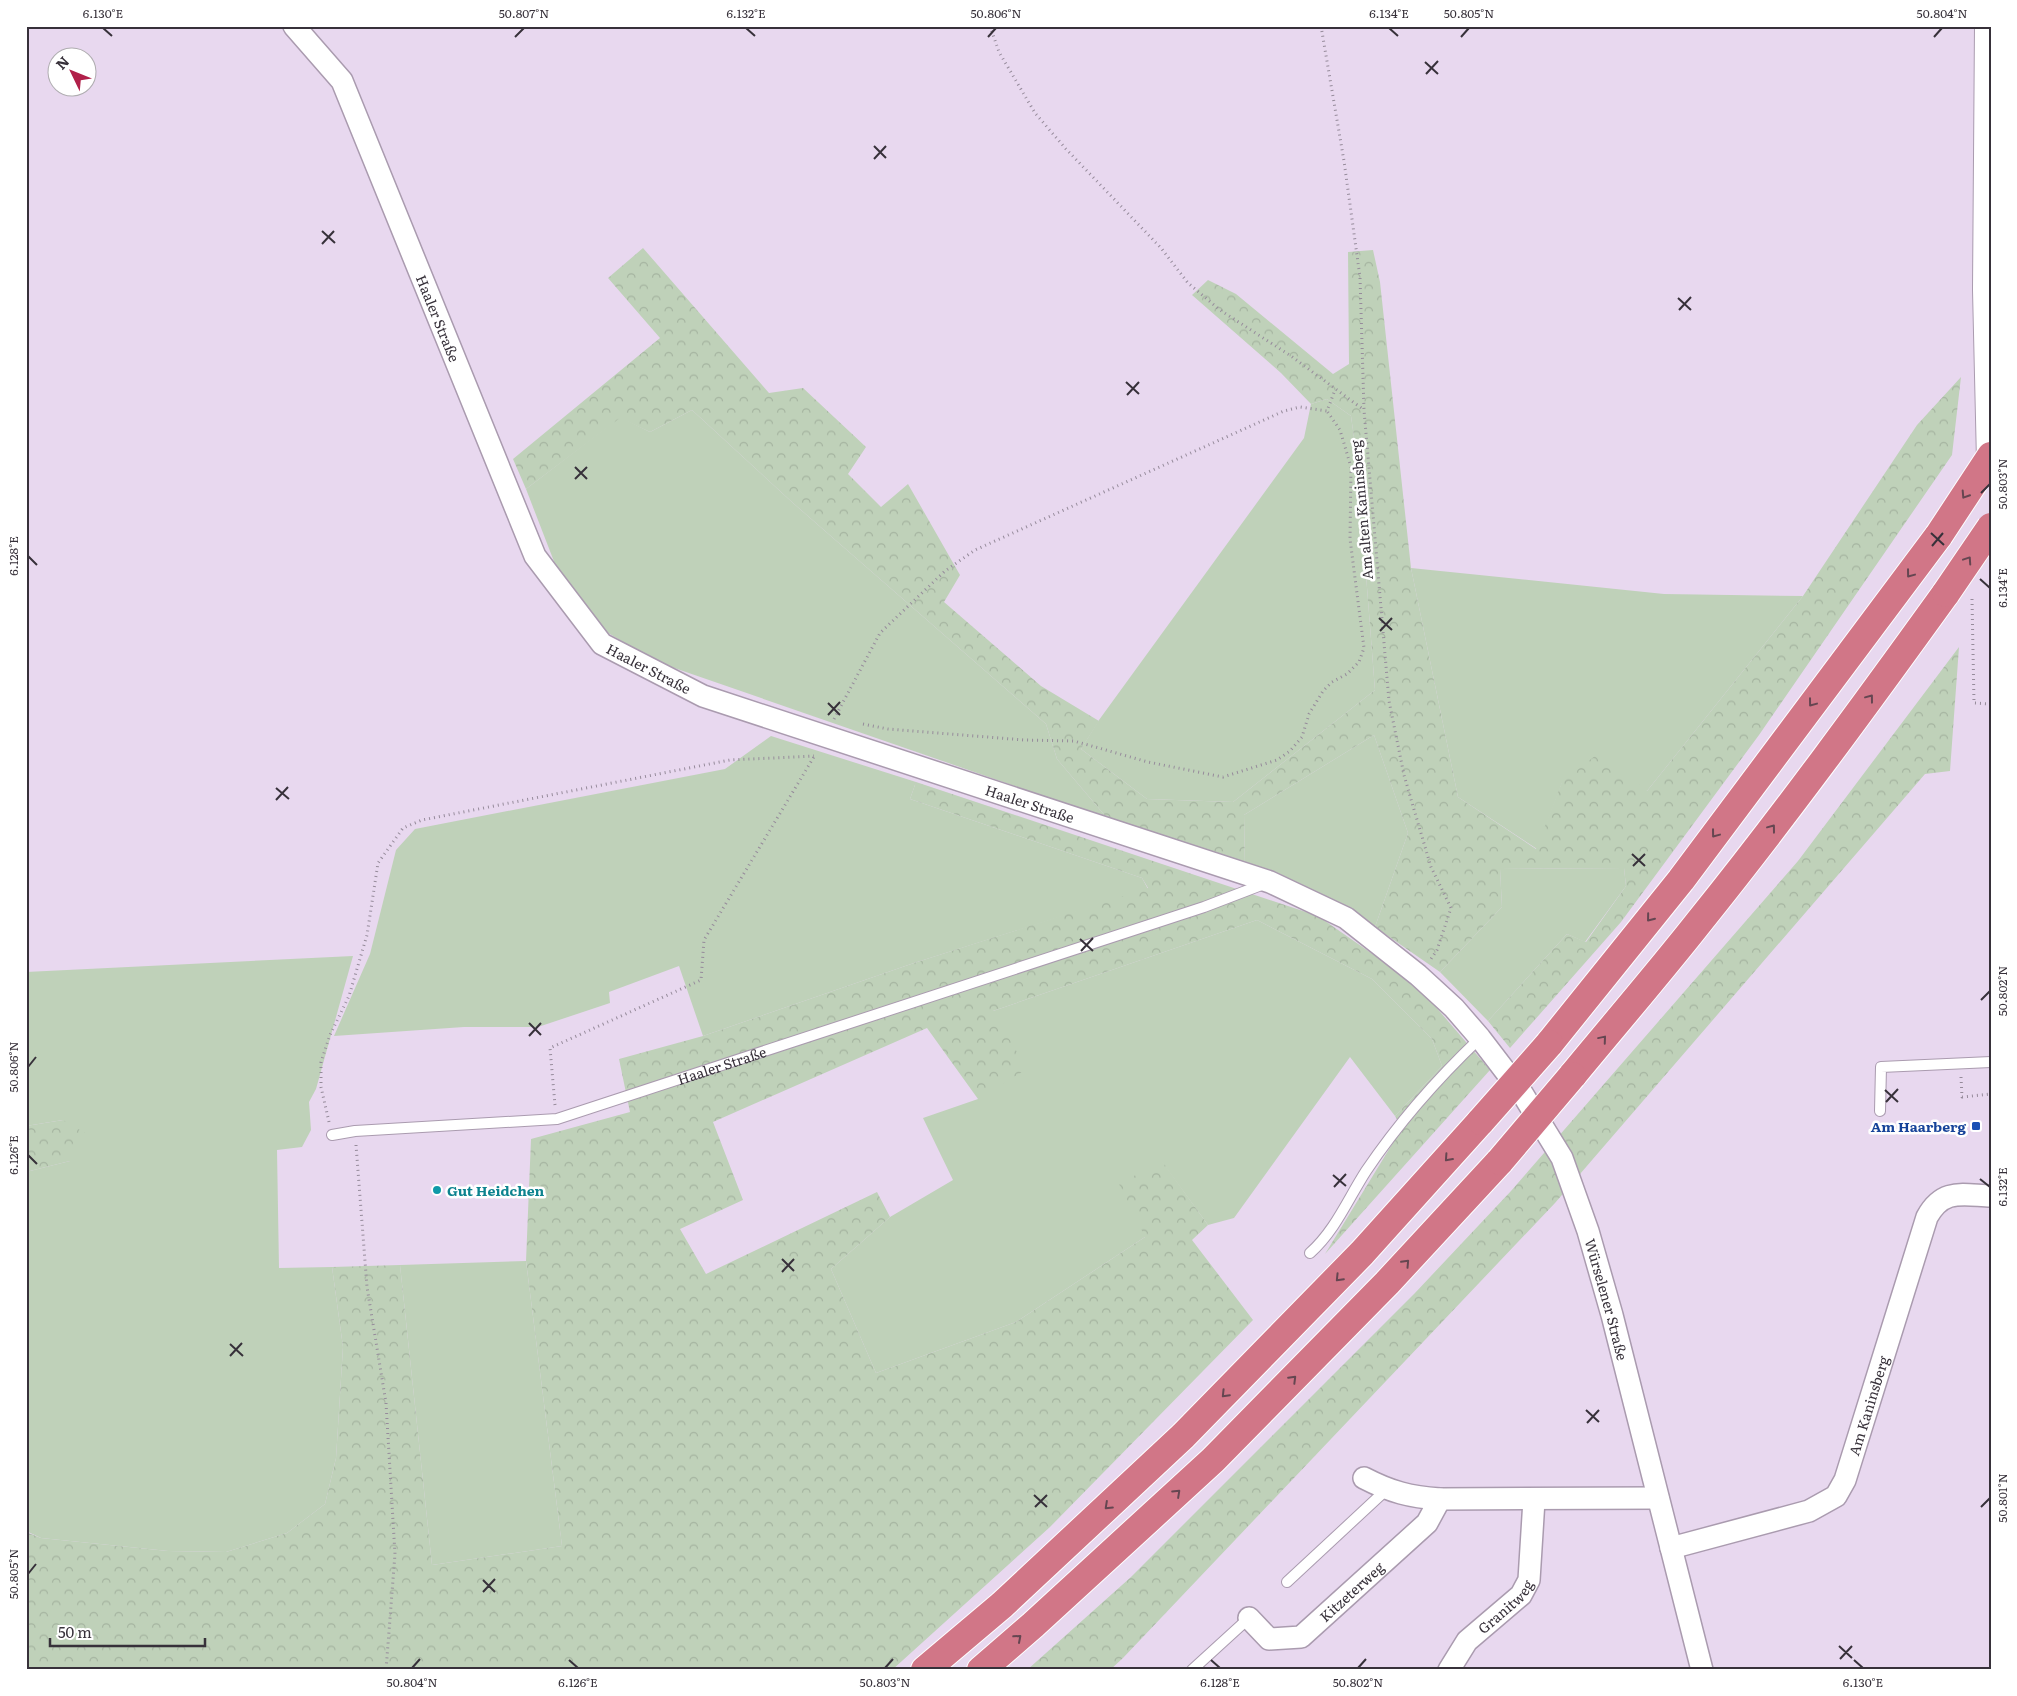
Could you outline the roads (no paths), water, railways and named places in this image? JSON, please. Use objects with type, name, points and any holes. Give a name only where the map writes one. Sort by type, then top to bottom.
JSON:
[{"type":"highway","points":[[925,1670],[1002,1605],[1183,1436],[1362,1254],[1549,1044],[1681,880],[1939,535],[1991,456]]},
{"type":"highway","points":[[981,1670],[1033,1625],[1213,1460],[1386,1284],[1500,1161],[1700,922],[1890,670],[1991,527]]},
{"type":"main road","points":[[1989,26],[1987,290],[1991,461]]},
{"type":"street","name":"Haaler Straße","points":[[294,26],[342,81],[535,556],[602,644],[702,696],[831,728],[1270,882],[1346,918],[1418,976]]},
{"type":"street","name":"Würselener Straße","points":[[1418,976],[1454,1008],[1480,1038],[1522,1093],[1562,1158],[1588,1231],[1612,1316],[1702,1670]]},
{"type":"street","name":"Am Kaninsberg","points":[[1671,1548],[1809,1511],[1836,1496],[1845,1480],[1927,1217],[1934,1205],[1946,1196],[1991,1196]]},
{"type":"street","points":[[1364,1478],[1386,1490],[1418,1497],[1440,1499],[1658,1498]]},
{"type":"street","name":"Kitzeterweg","points":[[1249,1618],[1269,1639],[1301,1637],[1427,1523],[1440,1499]]},
{"type":"street","name":"Granitweg","points":[[1449,1670],[1467,1641],[1521,1596],[1529,1580],[1534,1500]]},
{"type":"lane","name":"Haaler Straße","points":[[332,1136],[355,1130],[557,1119],[1195,910],[1270,882]]},
{"type":"lane","points":[[1310,1253],[1323,1242],[1365,1172],[1401,1123],[1444,1073],[1480,1038]]},
{"type":"lane","points":[[1880,1111],[1881,1067],[1991,1062]]},
{"type":"lane","points":[[1287,1582],[1386,1490]]},
{"type":"lane","points":[[1192,1670],[1249,1618]]},
{"type":"place","name":"Am Haarberg","points":[[1976,1126]]},
{"type":"place","name":"Gut Heidchen","points":[[437,1190]]}]
